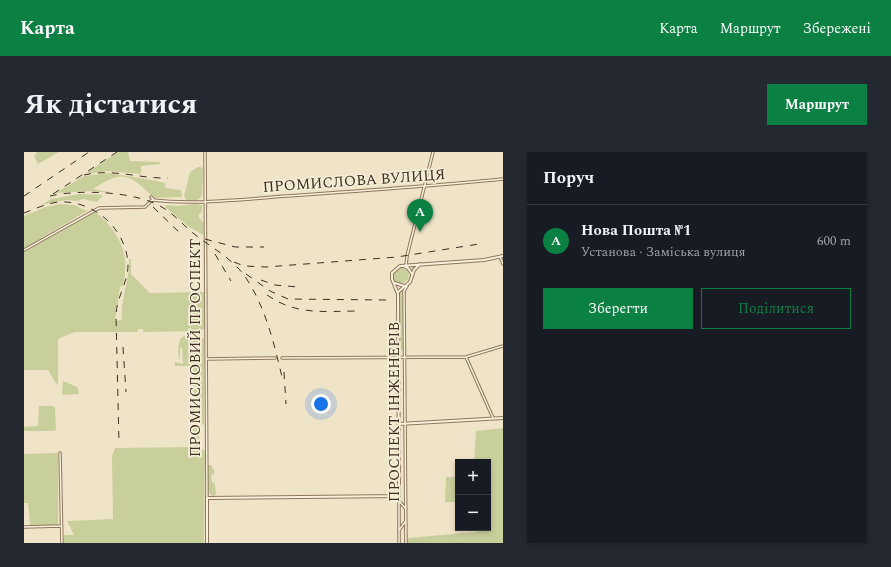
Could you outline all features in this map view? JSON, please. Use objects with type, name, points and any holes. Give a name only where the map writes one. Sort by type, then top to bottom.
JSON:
[{"type":"street","name":"ПРОМИСЛОВИЙ ПРОСПЕКТ","points":[[205,152],[207,359],[206,543]]},
{"type":"street","points":[[405,266],[433,152]]},
{"type":"street","name":"ПРОМИСЛОВА ВУЛИЦЯ","points":[[154,200],[162,202],[205,201],[424,187],[503,180]]},
{"type":"street","points":[[24,250],[99,208],[145,207],[154,200],[151,197]]},
{"type":"street","points":[[405,285],[399,286],[394,282],[392,277],[393,270],[423,263],[502,257],[503,264]]},
{"type":"street","points":[[398,292],[410,282],[415,267],[423,263]]},
{"type":"street","points":[[405,266],[411,271],[412,277]]},
{"type":"street","name":"ПРОСПЕКТ ІНЖЕНЕРІВ","points":[[394,282],[398,292],[399,496]]},
{"type":"street","name":"ПРОСПЕКТ ІНЖЕНЕРІВ","points":[[406,543],[404,291],[410,282]]},
{"type":"street","points":[[282,358],[466,358],[503,346]]},
{"type":"street","points":[[207,359],[275,358]]},
{"type":"street","points":[[466,358],[493,418]]},
{"type":"street","points":[[398,374],[405,374]]},
{"type":"street","points":[[398,386],[405,386]]},
{"type":"street","points":[[398,424],[503,418]]},
{"type":"street","points":[[60,453],[62,543]]},
{"type":"street","points":[[207,498],[399,496],[399,543]]},
{"type":"street","points":[[399,501],[406,508]]},
{"type":"street","points":[[399,531],[406,520]]},
{"type":"street","points":[[24,526],[62,526]]},
{"type":"green space","points":[[37,152],[59,152],[38,164],[34,156]]},
{"type":"green space","points":[[118,152],[128,152],[130,161],[160,162],[160,164],[141,166],[141,174],[108,171],[85,174]]},
{"type":"green space","points":[[198,167],[201,167],[203,170],[202,196],[196,201],[187,201],[184,196],[190,172]]},
{"type":"green space","points":[[110,173],[165,183],[166,188],[181,190],[182,197],[154,198],[132,179],[126,177],[112,179],[93,189],[109,193],[92,191],[56,193],[84,176]]},
{"type":"green space","points":[[79,194],[103,195],[97,202],[83,199],[78,201],[66,200],[41,205],[51,199]]},
{"type":"green space","points":[[60,204],[74,205],[87,211],[24,248],[24,216],[46,207]]},
{"type":"green space","points":[[196,204],[202,205],[202,212],[199,214],[199,218],[204,223],[203,235],[188,226],[165,207],[166,205],[179,206]]},
{"type":"green space","points":[[94,211],[110,226],[121,244],[124,253],[125,274],[123,285],[120,287],[115,321],[122,320],[122,305],[128,274],[129,259],[131,259],[131,274],[150,293],[204,292],[205,328],[201,331],[143,332],[143,329],[138,329],[138,332],[75,332],[60,338],[58,341],[57,385],[48,370],[24,370],[24,251]]},
{"type":"green space","points":[[398,267],[404,267],[409,272],[407,281],[404,283],[398,283],[393,278],[393,272]]},
{"type":"green space","points":[[402,289],[403,349],[401,351],[399,349],[399,292]]},
{"type":"green space","points":[[184,336],[200,336],[204,339],[204,425],[201,424],[201,408],[195,408],[194,414],[193,366],[175,366],[175,362],[183,364],[182,348],[180,348],[180,360],[178,349],[180,340]]},
{"type":"green space","points":[[63,381],[77,387],[79,394],[62,395]]},
{"type":"green space","points":[[39,406],[53,406],[55,408],[55,431],[24,431],[24,427],[38,426]]},
{"type":"green space","points":[[192,428],[199,428],[199,447],[205,451],[204,543],[63,543],[64,535],[74,535],[67,521],[113,519],[112,456],[115,448],[195,447],[195,431],[192,431]]},
{"type":"green space","points":[[503,428],[503,543],[408,543],[408,538],[476,531],[491,531],[491,459],[474,459],[476,431]]},
{"type":"green space","points":[[58,453],[58,525],[30,525],[28,503],[24,503],[24,454]]},
{"type":"green space","points":[[208,465],[211,465],[215,472],[211,476],[212,482],[215,484],[216,495],[213,496],[208,491]]},
{"type":"green space","points":[[446,477],[455,477],[455,502],[445,502]]},
{"type":"railway","points":[[24,196],[89,152]]},
{"type":"railway","points":[[53,194],[117,152]]},
{"type":"railway","points":[[84,175],[95,173],[116,173],[168,178]]},
{"type":"railway","points":[[50,196],[93,192],[125,195],[154,203],[169,212],[194,234],[229,259],[244,275],[258,299],[268,324],[282,377]]},
{"type":"railway","points":[[24,213],[59,202],[85,206],[107,220],[122,240],[128,265],[116,316],[119,444]]},
{"type":"railway","points":[[153,207],[180,233]]},
{"type":"railway","points":[[205,239],[235,247],[264,247]]},
{"type":"railway","points":[[234,262],[244,266],[266,267],[397,257],[479,244]]},
{"type":"railway","points":[[215,254],[231,281]]},
{"type":"railway","points":[[246,274],[270,291],[288,299],[386,300]]},
{"type":"railway","points":[[261,280],[275,285],[298,287]]},
{"type":"railway","points":[[267,295],[278,302],[300,309],[312,311],[360,311]]},
{"type":"railway","points":[[123,347],[126,392]]},
{"type":"railway","points":[[284,372],[286,404]]},
{"type":"place","name":"Нова Пошта №1","points":[[420,232]]}]
